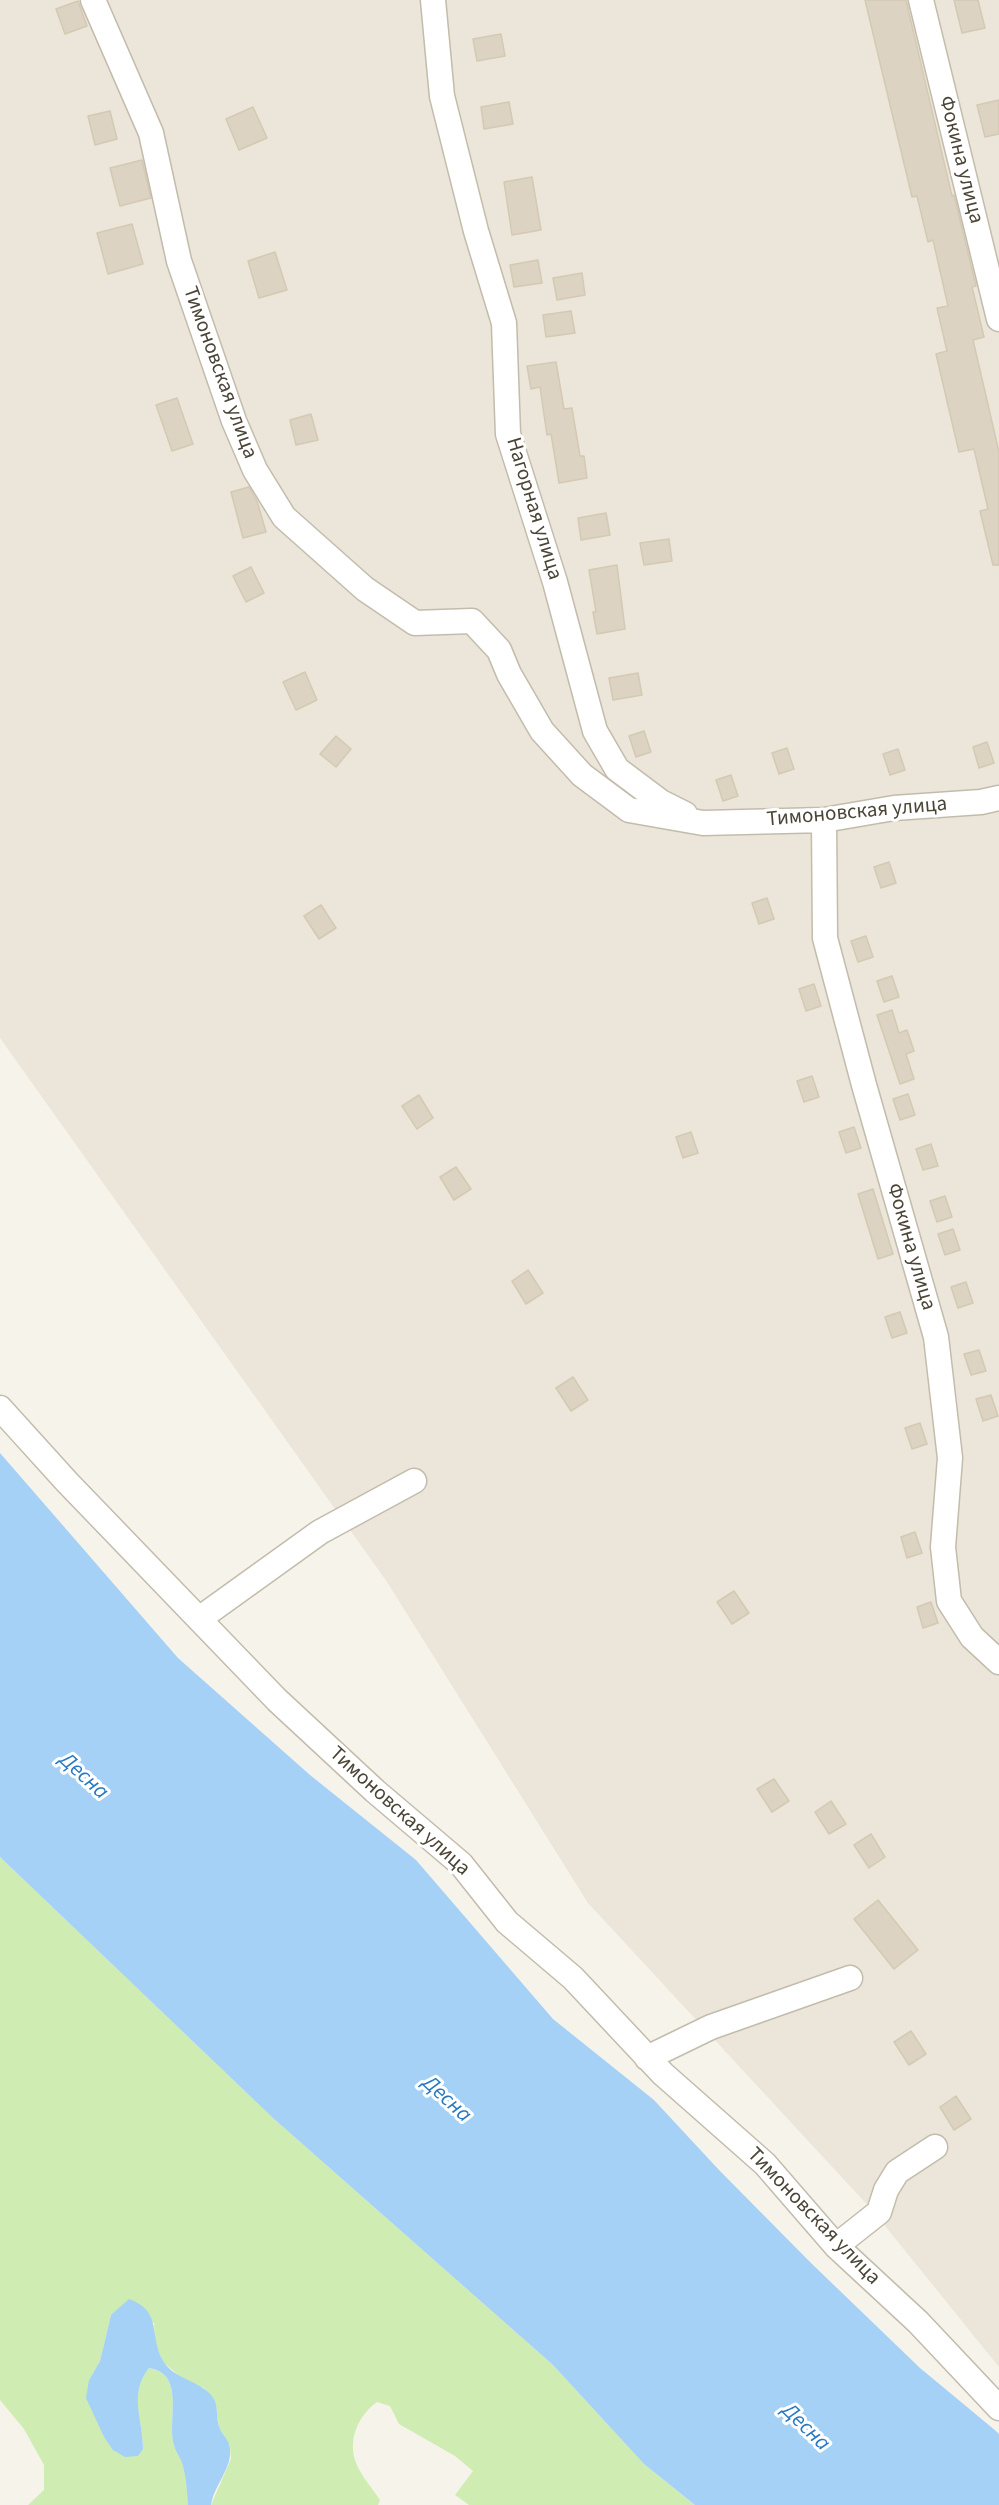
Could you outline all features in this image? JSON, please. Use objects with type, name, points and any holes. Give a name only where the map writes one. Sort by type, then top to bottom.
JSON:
[{"type":"street","name":"Тимоновская улица","points":[[93,0],[151,133],[179,261],[234,422],[255,470],[284,517],[365,589],[415,623],[472,621],[499,650],[510,675],[542,731],[582,775],[629,810],[703,823],[824,820],[894,808],[981,802],[999,798]]},
{"type":"street","name":"Нагорная улица","points":[[433,0],[442,96],[476,231],[504,323],[508,434],[555,582],[595,731],[618,769],[662,802],[703,823]]},
{"type":"street","name":"Фокина улица","points":[[921,0],[999,319]]},
{"type":"street","name":"Фокина улица","points":[[824,820],[825,938],[936,1337],[950,1458],[943,1546],[949,1602],[972,1637],[999,1662]]},
{"type":"street","name":"Тимоновская улица","points":[[0,1408],[67,1482],[277,1700],[375,1791],[461,1864],[507,1922],[573,1978],[663,2074],[765,2164],[836,2246],[918,2322],[999,2408]]},
{"type":"street","points":[[199,1619],[320,1532],[414,1481]]},
{"type":"street","points":[[647,2058],[711,2027],[850,1978]]},
{"type":"street","points":[[836,2246],[879,2212],[886,2190],[897,2172],[935,2147]]},
{"type":"shaded area","points":[[0,0],[999,0],[999,2367],[873,2211],[588,1903],[387,1582],[0,1038]]},
{"type":"green space","points":[[0,1857],[273,2118],[553,2365],[644,2464],[695,2505],[469,2505],[455,2495],[473,2471],[455,2456],[399,2424],[390,2406],[377,2402],[365,2413],[357,2427],[353,2451],[357,2465],[380,2500],[378,2505],[211,2505],[231,2459],[230,2446],[219,2428],[215,2401],[204,2388],[183,2379],[163,2362],[155,2343],[154,2323],[111,2315],[100,2361],[89,2380],[97,2419],[104,2437],[138,2456],[143,2448],[137,2398],[139,2388],[149,2368],[160,2372],[168,2379],[171,2389],[172,2435],[183,2468],[188,2505],[28,2505],[44,2490],[44,2465],[24,2429],[0,2400]]},
{"type":"water","name":"Десна","points":[[0,1453],[178,1658],[310,1775],[416,1860],[553,2019],[654,2100],[811,2263],[920,2368],[999,2434],[999,2505],[695,2505],[644,2464],[553,2365],[273,2118],[0,1857]]},
{"type":"water","points":[[129,2299],[139,2304],[151,2316],[158,2349],[167,2366],[204,2389],[215,2401],[219,2426],[229,2443],[230,2456],[211,2505],[188,2505],[183,2468],[172,2435],[171,2388],[168,2379],[160,2372],[149,2368],[139,2388],[138,2407],[143,2449],[138,2456],[125,2457],[113,2450],[104,2437],[86,2398],[89,2380],[100,2361],[111,2315]]},
{"type":"building","points":[[865,0],[906,0],[952,196],[954,195],[976,286],[972,287],[984,337],[973,340],[999,452],[999,565],[993,565],[980,511],[988,509],[974,449],[959,452],[936,354],[947,351],[937,308],[948,306],[933,240],[928,242],[917,196],[912,197]]},
{"type":"building","points":[[954,0],[978,0],[985,28],[962,33]]},
{"type":"building","points":[[78,1],[87,26],[65,34],[56,9]]},
{"type":"building","points":[[501,34],[505,56],[477,61],[473,39]]},
{"type":"building","points":[[999,100],[999,134],[985,137],[977,105]]},
{"type":"building","points":[[509,102],[513,124],[484,129],[481,107]]},
{"type":"building","points":[[253,107],[267,138],[239,150],[226,119]]},
{"type":"building","points":[[110,111],[117,139],[95,145],[88,116]]},
{"type":"building","points":[[142,160],[151,198],[120,206],[110,168]]},
{"type":"building","points":[[532,177],[541,230],[512,235],[504,182]]},
{"type":"building","points":[[132,224],[143,264],[108,274],[97,233]]},
{"type":"building","points":[[275,252],[287,290],[259,298],[248,261]]},
{"type":"building","points":[[538,260],[542,283],[514,287],[510,265]]},
{"type":"building","points":[[582,273],[585,295],[557,300],[553,278]]},
{"type":"building","points":[[571,311],[575,333],[546,337],[543,315]]},
{"type":"building","points":[[556,362],[564,409],[572,408],[580,456],[584,456],[587,478],[559,483],[551,434],[547,435],[540,387],[531,389],[527,366]]},
{"type":"building","points":[[177,398],[193,444],[172,451],[156,405]]},
{"type":"building","points":[[311,414],[318,440],[296,445],[290,420]]},
{"type":"building","points":[[249,487],[257,501],[266,532],[243,538],[231,492]]},
{"type":"building","points":[[606,513],[610,535],[581,540],[578,518]]},
{"type":"building","points":[[669,539],[672,561],[644,565],[640,543]]},
{"type":"building","points":[[617,565],[625,629],[597,634],[589,570]]},
{"type":"building","points":[[251,567],[264,593],[246,602],[233,576]]},
{"type":"building","points":[[305,672],[317,700],[296,710],[283,682]]},
{"type":"building","points":[[638,673],[642,695],[613,700],[609,678]]},
{"type":"building","points":[[644,731],[651,752],[636,757],[629,736]]},
{"type":"building","points":[[336,736],[351,749],[336,767],[320,754]]},
{"type":"building","points":[[987,742],[994,763],[979,768],[973,747]]},
{"type":"building","points":[[787,748],[794,769],[779,774],[772,753]]},
{"type":"building","points":[[898,749],[905,770],[890,775],[883,754]]},
{"type":"building","points":[[731,775],[738,796],[723,801],[716,780]]},
{"type":"building","points":[[889,862],[896,883],[881,888],[874,867]]},
{"type":"building","points":[[767,898],[774,919],[759,924],[752,903]]},
{"type":"building","points":[[321,905],[336,928],[319,939],[304,916]]},
{"type":"building","points":[[866,936],[873,957],[858,962],[851,941]]},
{"type":"building","points":[[892,976],[899,997],[884,1002],[877,981]]},
{"type":"building","points":[[814,984],[821,1006],[806,1011],[799,989]]},
{"type":"building","points":[[892,1010],[899,1033],[907,1030],[914,1051],[906,1054],[914,1079],[900,1084],[877,1015]]},
{"type":"building","points":[[812,1076],[819,1097],[804,1102],[797,1081]]},
{"type":"building","points":[[908,1094],[915,1115],[900,1120],[893,1099]]},
{"type":"building","points":[[419,1095],[433,1118],[417,1129],[402,1106]]},
{"type":"building","points":[[854,1127],[861,1148],[846,1153],[839,1132]]},
{"type":"building","points":[[691,1132],[698,1153],[683,1158],[676,1137]]},
{"type":"building","points":[[931,1144],[938,1166],[923,1170],[916,1149]]},
{"type":"building","points":[[456,1167],[471,1189],[454,1200],[440,1177]]},
{"type":"building","points":[[873,1189],[893,1254],[878,1259],[858,1194]]},
{"type":"building","points":[[945,1196],[952,1217],[937,1222],[930,1201]]},
{"type":"building","points":[[953,1229],[960,1250],[945,1255],[938,1234]]},
{"type":"building","points":[[528,1270],[543,1293],[526,1304],[512,1281]]},
{"type":"building","points":[[966,1282],[973,1303],[958,1308],[951,1287]]},
{"type":"building","points":[[900,1312],[907,1333],[892,1338],[885,1317]]},
{"type":"building","points":[[979,1350],[986,1371],[971,1375],[964,1354]]},
{"type":"building","points":[[573,1377],[588,1400],[571,1411],[556,1388]]},
{"type":"building","points":[[991,1395],[998,1416],[983,1421],[976,1399]]},
{"type":"building","points":[[920,1423],[927,1444],[912,1449],[905,1428]]},
{"type":"building","points":[[915,1532],[922,1553],[907,1558],[901,1537]]},
{"type":"building","points":[[734,1591],[749,1613],[732,1624],[717,1602]]},
{"type":"building","points":[[931,1602],[938,1623],[923,1628],[917,1607]]},
{"type":"building","points":[[774,1779],[789,1801],[772,1812],[757,1789]]},
{"type":"building","points":[[831,1801],[846,1824],[829,1834],[815,1812]]},
{"type":"building","points":[[871,1834],[885,1857],[869,1868],[854,1845]]},
{"type":"building","points":[[878,1900],[918,1950],[894,1969],[854,1919]]},
{"type":"building","points":[[911,2031],[926,2054],[909,2065],[894,2042]]},
{"type":"building","points":[[956,2096],[971,2119],[954,2130],[940,2107]]}]
